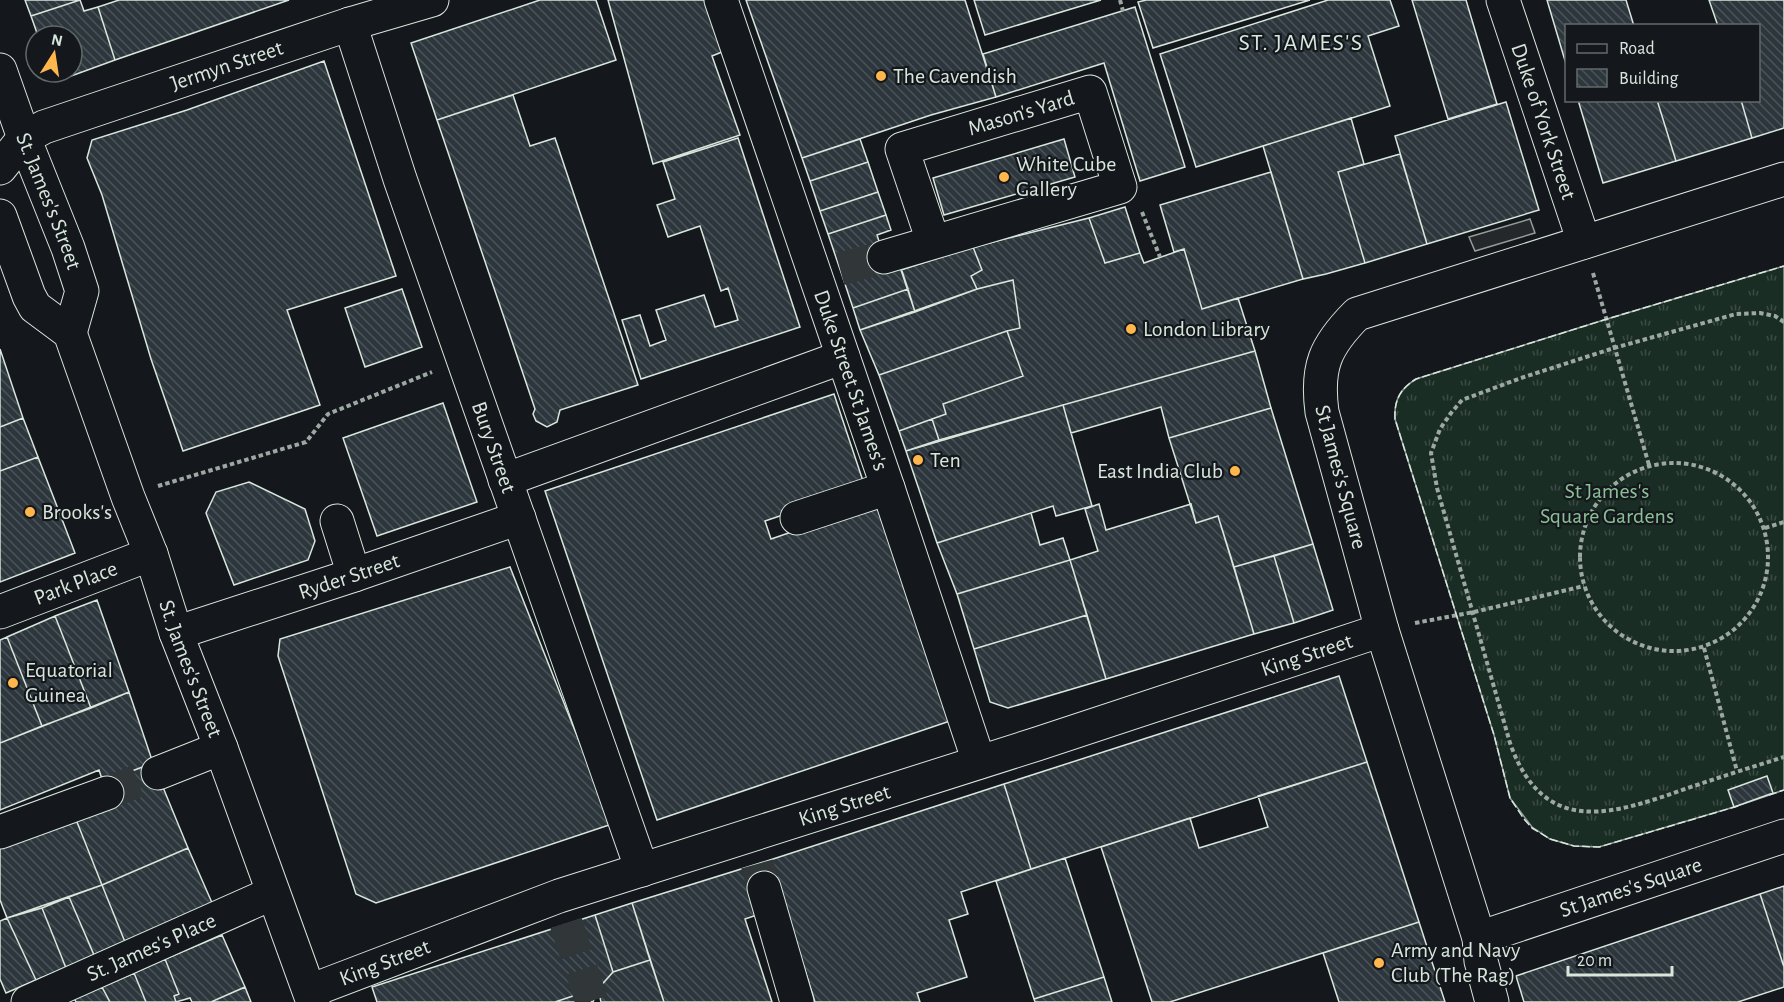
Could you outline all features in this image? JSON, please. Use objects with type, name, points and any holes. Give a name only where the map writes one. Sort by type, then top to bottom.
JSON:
[{"type":"street","name":"Jermyn Street","points":[[24,138],[66,119],[350,24],[432,0]]},
{"type":"street","name":"Duke Street St James's","points":[[721,0],[827,272],[843,357],[979,762]]},
{"type":"street","name":"Duke of York Street","points":[[1503,0],[1584,242]]},
{"type":"street","name":"Bury Street","points":[[350,24],[400,178],[642,870]]},
{"type":"street","name":"St. James's Street","points":[[0,70],[82,291],[70,333],[151,554],[176,633],[221,748],[312,997]]},
{"type":"street","name":"Mason's Yard","points":[[933,241],[902,149],[1090,92],[1120,187]]},
{"type":"street","points":[[0,168],[24,138]]},
{"type":"street","name":"St James's Square","points":[[1492,1002],[1481,961],[1479,938],[1382,630],[1322,412],[1318,387],[1327,351],[1339,332],[1357,314],[1784,179]]},
{"type":"street","points":[[884,257],[1120,187]]},
{"type":"street","points":[[0,216],[35,307],[70,333]]},
{"type":"street","points":[[505,480],[843,357]]},
{"type":"street","points":[[797,518],[888,488]]},
{"type":"street","name":"Ryder Street","points":[[176,633],[519,518]]},
{"type":"street","points":[[337,521],[354,575]]},
{"type":"street","name":"Park Place","points":[[0,612],[151,554]]},
{"type":"street","name":"King Street","points":[[312,997],[563,909],[642,870],[757,862],[979,762],[1382,630]]},
{"type":"street","points":[[158,773],[221,748]]},
{"type":"street","points":[[0,832],[107,793]]},
{"type":"street","name":"St James's Square","points":[[1479,938],[1784,836]]},
{"type":"street","points":[[757,862],[797,1002]]},
{"type":"street","name":"St. James's Place","points":[[28,1002],[273,893]]},
{"type":"path","points":[[1120,0],[1123,11]]},
{"type":"path","points":[[1120,187],[1136,195],[1160,257]]},
{"type":"path","points":[[1584,242],[1649,465]]},
{"type":"path","points":[[1784,322],[1775,316],[1760,313],[1736,314],[1614,348],[1521,378],[1462,400],[1450,412],[1440,429],[1431,453],[1437,488],[1517,764],[1529,782],[1542,794],[1558,804],[1586,812],[1617,810],[1784,757]]},
{"type":"path","points":[[181,478],[306,442],[328,414],[439,369]]},
{"type":"path","points":[[1677,462],[1706,467],[1732,481],[1752,502],[1765,528],[1770,557],[1765,587],[1751,613],[1730,634],[1704,648],[1674,652],[1645,648],[1618,634],[1598,613],[1584,586],[1579,556],[1584,526],[1599,500],[1621,478],[1649,465],[1677,462]]},
{"type":"path","points":[[1765,528],[1784,522]]},
{"type":"path","points":[[1382,630],[1474,612],[1584,586]]},
{"type":"path","points":[[1704,648],[1737,771]]},
{"type":"green space","name":"St James's Square Gardens","points":[[1784,266],[1784,790],[1599,847],[1574,846],[1550,839],[1532,827],[1510,798],[1494,735],[1395,419],[1399,396],[1416,379]]},
{"type":"shaded area","points":[[1530,219],[1535,233],[1475,251],[1469,237]]},
{"type":"building","points":[[25,0],[80,0],[31,16]]},
{"type":"building","points":[[80,0],[84,11],[98,7],[115,60],[84,71],[84,24],[34,24],[31,16]]},
{"type":"building","points":[[119,0],[289,0],[115,60],[98,7]]},
{"type":"building","points":[[540,0],[596,0],[616,60],[437,120],[411,43]]},
{"type":"building","points":[[608,0],[717,0],[732,48],[712,56],[740,135],[653,164]]},
{"type":"building","name":"The Cavendish","points":[[746,0],[965,0],[996,97],[931,115],[802,158]]},
{"type":"building","points":[[974,0],[1101,0],[985,35]]},
{"type":"building","points":[[1146,0],[1310,0],[1153,48],[1138,2]]},
{"type":"building","points":[[1328,0],[1390,0],[1399,26],[1368,36],[1390,106],[1196,167],[1160,54]]},
{"type":"building","points":[[1412,0],[1466,0],[1497,104],[1448,119]]},
{"type":"building","points":[[1547,0],[1626,0],[1633,24],[1565,24],[1565,61]]},
{"type":"building","points":[[1709,0],[1784,0],[1784,128],[1752,138],[1742,102],[1760,102],[1760,24],[1717,24]]},
{"type":"building","points":[[1135,7],[1185,167],[1140,181],[1104,63],[996,97],[983,54]]},
{"type":"building","points":[[324,61],[396,276],[287,310],[320,405],[183,451],[151,359],[102,195],[87,158],[92,140],[187,110]]},
{"type":"building","points":[[513,95],[530,146],[555,138],[638,385],[560,410],[557,422],[547,427],[536,421],[533,414],[535,409],[437,120]]},
{"type":"building","points":[[1506,102],[1539,210],[1427,244],[1395,136]]},
{"type":"building","points":[[1579,102],[1658,102],[1676,161],[1603,183]]},
{"type":"building","points":[[1658,102],[1742,102],[1752,138],[1676,161]]},
{"type":"building","points":[[1351,118],[1364,164],[1338,172],[1365,263],[1303,279],[1263,146]]},
{"type":"building","points":[[738,138],[800,327],[641,379],[622,320],[640,315],[650,346],[666,340],[656,310],[704,295],[715,327],[738,320],[728,288],[721,291],[700,226],[668,237],[657,205],[675,199],[663,162]]},
{"type":"building","points":[[860,139],[868,162],[810,181],[802,158]]},
{"type":"building","name":"White Cube Gallery","points":[[1064,139],[1075,177],[944,215],[933,178]]},
{"type":"building","points":[[1400,154],[1427,244],[1365,263],[1338,172]]},
{"type":"building","points":[[868,162],[878,192],[820,211],[810,181]]},
{"type":"building","points":[[1271,172],[1303,279],[1202,309],[1184,249],[1174,252],[1160,205]]},
{"type":"building","points":[[878,192],[886,215],[828,234],[820,211]]},
{"type":"building","points":[[1125,207],[1140,253],[1105,263],[1089,218]]},
{"type":"building","points":[[886,215],[891,230],[877,235],[887,266],[844,281],[828,234]]},
{"type":"building","name":"London Library","points":[[1089,218],[1105,263],[1140,253],[1144,263],[1184,249],[1202,309],[1238,298],[1255,351],[939,440],[932,419],[946,414],[943,404],[1023,376],[1007,331],[1020,328],[1013,280],[977,289],[971,276],[982,270],[973,247]]},
{"type":"building","points":[[973,247],[982,270],[971,276],[977,289],[915,312],[901,270]]},
{"type":"building","points":[[899,262],[908,289],[853,308],[844,281]]},
{"type":"building","points":[[1013,280],[1020,328],[879,375],[860,330],[977,289]]},
{"type":"building","points":[[402,289],[422,347],[365,367],[345,308]]},
{"type":"building","points":[[908,289],[915,312],[860,330],[853,308]]},
{"type":"building","points":[[1007,331],[1023,376],[943,404],[946,414],[899,431],[879,375]]},
{"type":"building","points":[[0,349],[23,418],[0,427]]},
{"type":"building","points":[[1255,351],[1271,408],[1169,438],[1161,407],[1071,433],[1063,405]]},
{"type":"building","points":[[834,394],[865,487],[765,521],[771,539],[876,503],[950,721],[657,820],[545,491]]},
{"type":"building","points":[[443,403],[477,502],[377,536],[343,438]]},
{"type":"building","points":[[1063,405],[1092,506],[1056,516],[1053,506],[937,543],[906,451]]},
{"type":"building","name":"East India Club","points":[[1271,408],[1313,544],[1234,567],[1218,516],[1196,523],[1169,438]]},
{"type":"building","points":[[23,418],[38,457],[0,471],[0,427]]},
{"type":"building","points":[[932,419],[939,440],[906,451],[899,431]]},
{"type":"building","name":"Brooks's","points":[[38,457],[75,553],[0,582],[0,471]]},
{"type":"building","points":[[249,482],[305,509],[315,541],[308,560],[234,585],[206,513],[216,492]]},
{"type":"building","points":[[1099,504],[1106,530],[1191,504],[1196,523],[1218,516],[1254,634],[1106,679],[1070,560],[1098,551],[1085,509]]},
{"type":"building","points":[[1031,513],[1040,545],[1063,538],[1070,560],[957,594],[937,543]]},
{"type":"building","points":[[1313,544],[1333,610],[1294,623],[1274,556]]},
{"type":"building","points":[[1274,556],[1294,623],[1254,634],[1234,567]]},
{"type":"building","points":[[1070,560],[1087,615],[974,649],[957,594]]},
{"type":"building","points":[[510,567],[612,824],[376,903],[356,894],[278,656],[280,639]]},
{"type":"building","points":[[97,600],[129,692],[91,708],[55,616]]},
{"type":"building","points":[[1087,615],[1106,679],[1008,708],[990,702],[974,649]]},
{"type":"building","points":[[55,616],[91,708],[42,726],[7,637]]},
{"type":"building","name":"Equatorial Guinea","points":[[7,637],[42,726],[0,743],[0,640]]},
{"type":"building","points":[[1339,676],[1367,762],[1031,869],[1004,784]]},
{"type":"building","points":[[129,692],[153,763],[103,782],[99,770],[0,810],[0,743]]},
{"type":"building","points":[[1367,762],[1419,922],[1170,1002],[1152,1002],[1101,847],[1190,818],[1199,848],[1268,827],[1258,796]]},
{"type":"building","points":[[153,763],[188,848],[102,885],[75,817],[103,782]]},
{"type":"building","points":[[1767,776],[1773,793],[1734,807],[1728,790]]},
{"type":"building","points":[[1004,784],[1031,869],[961,892],[968,914],[949,920],[967,977],[917,993],[920,1002],[815,1002],[770,860]]},
{"type":"building","points":[[75,817],[102,885],[7,918],[0,900],[0,847]]},
{"type":"building","points":[[188,848],[213,905],[125,942],[102,885]]},
{"type":"building","points":[[1065,858],[1104,977],[1034,999],[996,881]]},
{"type":"building","points":[[770,860],[777,884],[760,914],[745,919],[772,1002],[664,1002],[632,903]]},
{"type":"building","points":[[102,885],[125,942],[94,955],[69,897]]},
{"type":"building","points":[[1784,886],[1784,967],[1760,894]]},
{"type":"building","points":[[1760,894],[1784,967],[1784,987],[1738,1002],[1524,1002],[1516,976]]},
{"type":"building","points":[[69,897],[94,955],[66,968],[42,908]]},
{"type":"building","points":[[632,903],[650,960],[613,972],[595,915]]},
{"type":"building","points":[[42,908],[66,968],[36,980],[7,918]]},
{"type":"building","points":[[595,915],[613,972],[598,989],[593,1002],[579,994],[555,1002],[377,1002],[372,987]]},
{"type":"building","points":[[7,918],[36,980],[6,993],[0,979],[0,921]]},
{"type":"building","name":"Army and Navy Club (The Rag)","points":[[1419,922],[1445,1002],[1339,1002],[1323,953]]},
{"type":"building","points":[[222,935],[245,987],[211,1002],[192,1002],[190,998],[176,1002],[174,996],[179,994],[165,959]]},
{"type":"building","points":[[165,959],[179,994],[174,996],[176,1002],[146,1002],[134,973]]},
{"type":"building","points":[[650,960],[664,1002],[601,1002],[598,989],[613,972]]},
{"type":"building","points":[[134,973],[146,1002],[110,1002],[102,987]]},
{"type":"building","points":[[1104,977],[1112,1002],[1035,1002],[1034,999]]},
{"type":"building","points":[[102,987],[110,1002],[76,1002],[74,998]]},
{"type":"building","points":[[245,987],[251,1002],[211,1002]]},
{"type":"building","points":[[579,994],[582,1002],[555,1002]]},
{"type":"tunnel","points":[[840,269],[884,257]]},
{"type":"tunnel","points":[[107,793],[158,773]]},
{"type":"tunnel","points":[[757,864],[764,888]]},
{"type":"tunnel","points":[[566,923],[592,1002]]},
{"type":"fence","points":[[1738,806],[1599,847],[1574,846],[1550,839],[1532,828],[1524,819],[1510,798],[1494,735],[1395,419],[1395,412],[1399,396],[1416,379],[1784,266]]},
{"type":"fence","points":[[1769,795],[1784,790]]},
{"type":"place","name":"The Cavendish","points":[[881,76]]},
{"type":"place","name":"White Cube Gallery","points":[[1004,177]]},
{"type":"place","name":"London Library","points":[[1131,329]]},
{"type":"place","name":"Ten","points":[[918,460]]},
{"type":"place","name":"East India Club","points":[[1235,471]]},
{"type":"place","name":"Brooks's","points":[[30,512]]},
{"type":"place","name":"Equatorial Guinea","points":[[13,683]]},
{"type":"place","name":"Army and Navy Club (The Rag)","points":[[1379,963]]},
{"type":"district","name":"ST. JAMES'S","points":[[1301,43]]}]
